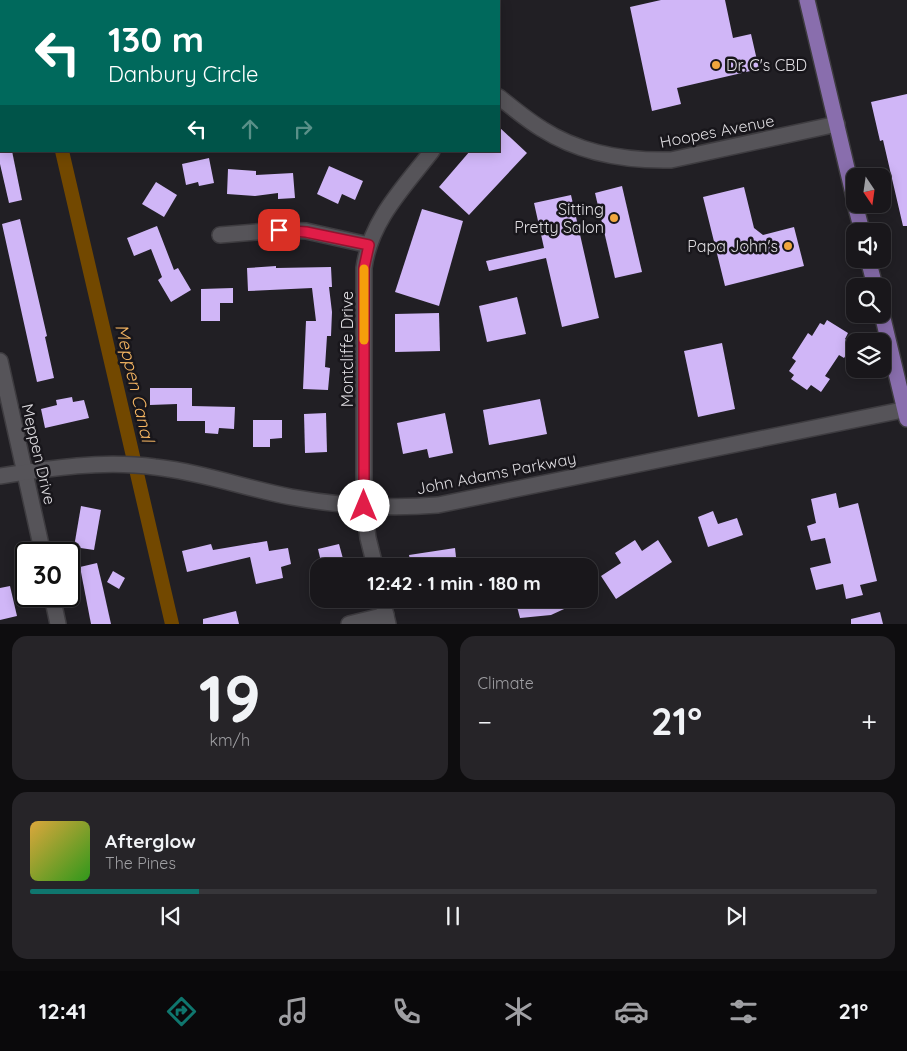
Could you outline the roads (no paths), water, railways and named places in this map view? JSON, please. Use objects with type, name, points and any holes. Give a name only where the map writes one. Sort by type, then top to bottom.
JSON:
[{"type":"main road","points":[[807,0],[847,168]]},
{"type":"main road","points":[[884,323],[906,412]]},
{"type":"street","name":"Hoopes Avenue","points":[[500,98],[542,130],[562,139],[603,156],[644,161],[671,160],[837,124]]},
{"type":"street","name":"Montcliffe Drive","points":[[373,558],[368,538],[364,506],[364,268],[369,245],[389,206],[431,152]]},
{"type":"street","points":[[220,235],[279,230],[306,232],[369,245]]},
{"type":"street","name":"Meppen Drive","points":[[0,361],[41,542]]},
{"type":"street","name":"John Adams Parkway","points":[[0,476],[70,466],[145,466],[185,471],[290,497],[364,506],[403,508],[438,505],[906,412]]},
{"type":"street","points":[[54,607],[58,624]]},
{"type":"street","points":[[349,624],[387,619]]},
{"type":"waterway","name":"Meppen Canal","points":[[62,152],[172,624]]},
{"type":"place","name":"Dr. C's CBD","points":[[716,65]]},
{"type":"place","name":"Sitting Pretty Salon","points":[[614,218]]},
{"type":"place","name":"Papa John's","points":[[788,246]]}]
